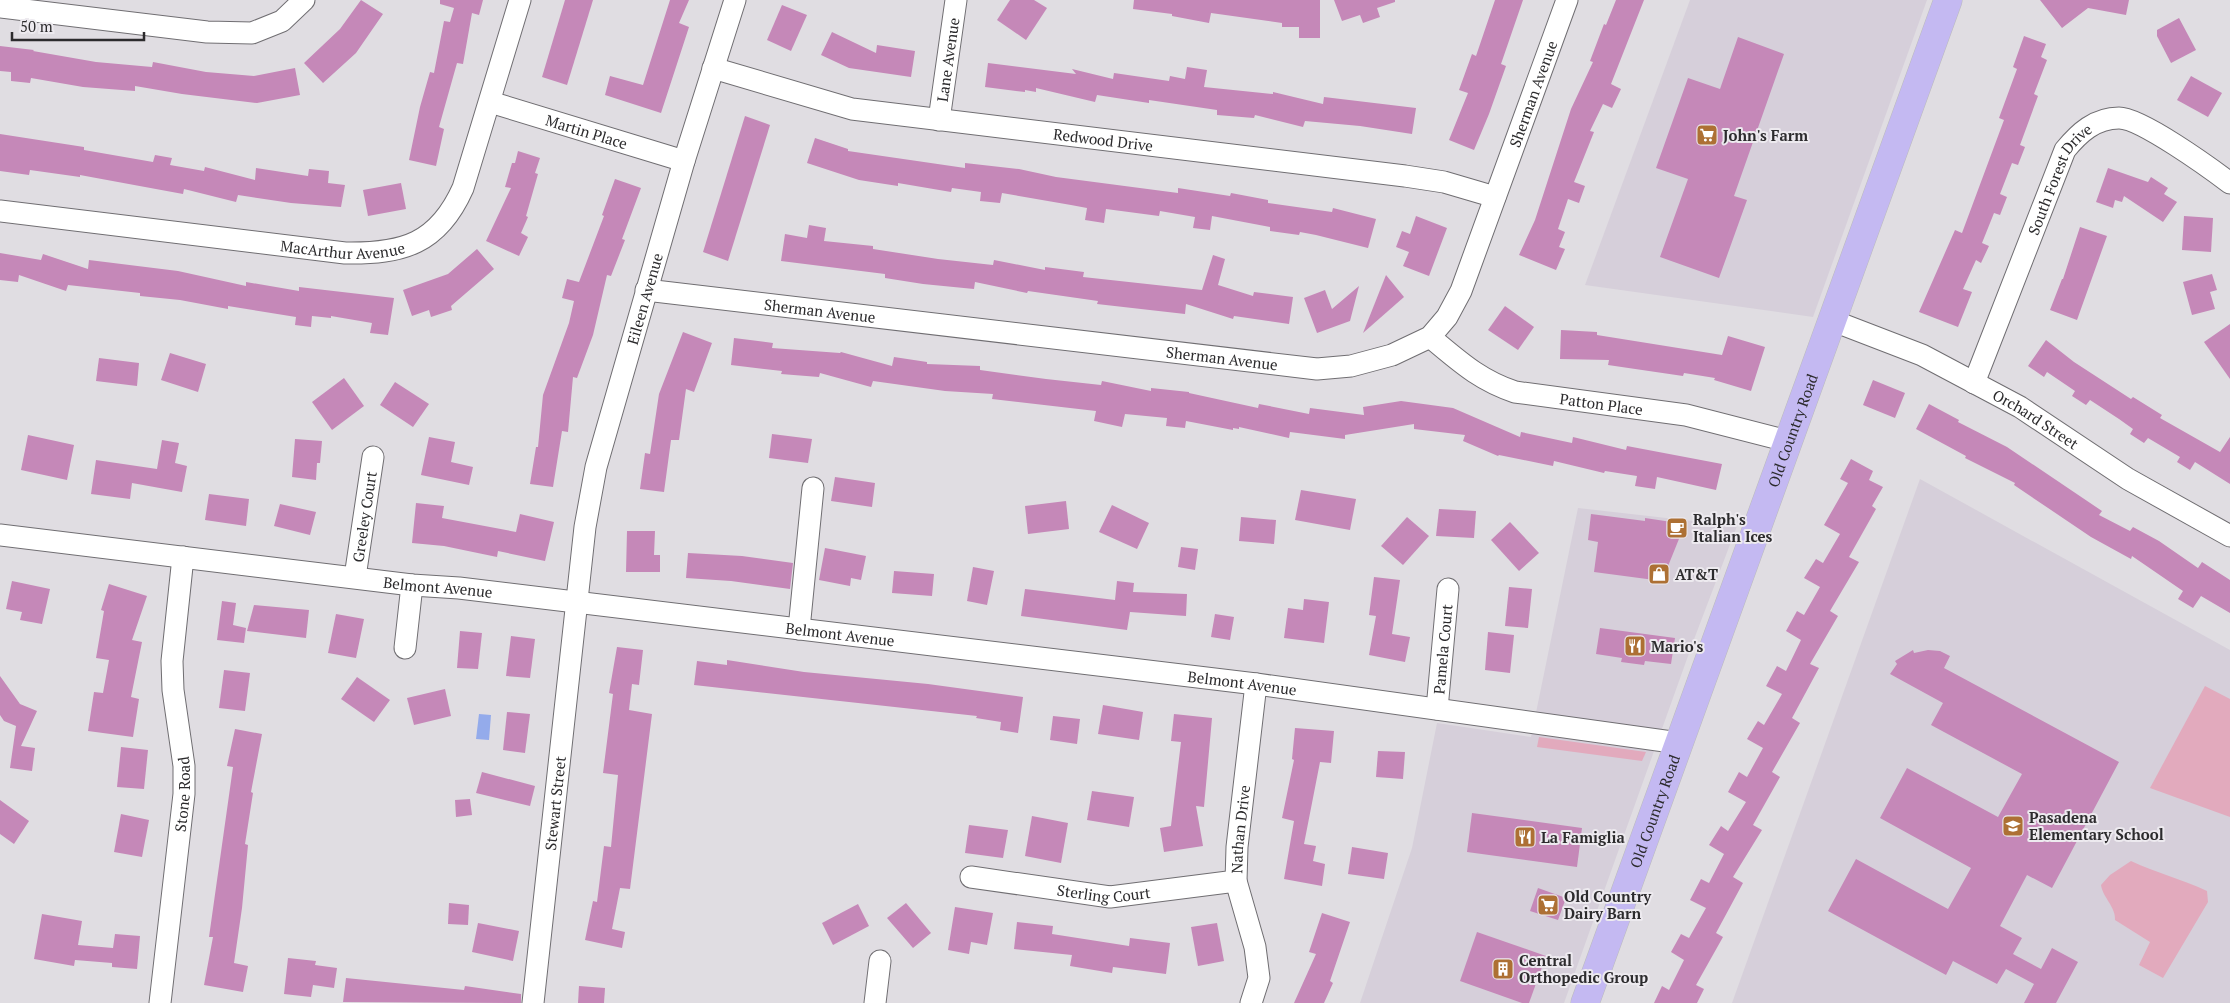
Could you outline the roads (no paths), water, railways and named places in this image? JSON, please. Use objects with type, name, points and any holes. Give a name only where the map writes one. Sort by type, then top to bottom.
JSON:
[{"type":"main road","name":"Old Country Road","points":[[1585,1003],[1948,0]]},
{"type":"street","points":[[0,7],[207,32],[252,33],[282,21],[304,0]]},
{"type":"street","name":"MacArthur Avenue","points":[[0,210],[345,253],[377,253],[410,246],[426,237],[444,222],[457,203],[490,102],[520,0]]},
{"type":"street","name":"Eileen Avenue","points":[[577,602],[585,527],[596,467],[684,161],[734,0]]},
{"type":"street","name":"Lane Avenue","points":[[938,120],[956,0]]},
{"type":"street","name":"Sherman Avenue","points":[[646,290],[1317,369],[1351,366],[1392,356],[1430,337],[1447,317],[1461,291],[1567,0]]},
{"type":"street","name":"Redwood Drive","points":[[713,68],[852,109],[1404,176],[1444,182],[1495,197]]},
{"type":"street","name":"Martin Place","points":[[490,102],[684,161]]},
{"type":"street","name":"South Forest Drive","points":[[1974,383],[2065,150],[2080,132],[2097,122],[2112,119],[2119,118],[2136,121],[2205,164],[2230,183]]},
{"type":"street","name":"Orchard Street","points":[[1831,320],[1922,355],[2020,407],[2128,479],[2230,536]]},
{"type":"street","name":"Patton Place","points":[[1430,337],[1473,373],[1499,387],[1515,392],[1686,415],[1788,440]]},
{"type":"street","name":"Greeley Court","points":[[355,577],[373,457]]},
{"type":"street","points":[[799,629],[813,488]]},
{"type":"street","name":"Belmont Avenue","points":[[0,535],[1256,684],[1678,743]]},
{"type":"street","name":"Stone Road","points":[[160,1003],[184,794],[184,766],[173,690],[172,661],[183,557]]},
{"type":"street","points":[[405,648],[412,585]]},
{"type":"street","name":"Pamela Court","points":[[1437,709],[1448,590]]},
{"type":"street","name":"Stewart Street","points":[[534,1003],[577,602]]},
{"type":"street","name":"Nathan Drive","points":[[1251,1003],[1259,978],[1256,955],[1236,882],[1238,837],[1256,684]]},
{"type":"street","name":"Sterling Court","points":[[971,877],[1110,897],[1236,882]]},
{"type":"street","points":[[875,1003],[880,961]]},
{"type":"water","points":[[479,714],[491,715],[489,740],[476,739]]},
{"type":"place","name":"John's Farm","points":[[1707,135]]},
{"type":"place","name":"Ralph's Italian Ices","points":[[1677,528]]},
{"type":"place","name":"AT&T","points":[[1659,574]]},
{"type":"place","name":"Mario's","points":[[1635,646]]},
{"type":"place","name":"Pasadena Elementary School","points":[[2013,826]]},
{"type":"place","name":"La Famiglia","points":[[1525,837]]},
{"type":"place","name":"Old Country Dairy Barn","points":[[1548,905]]},
{"type":"place","name":"Central Orthopedic Group","points":[[1503,969]]}]
